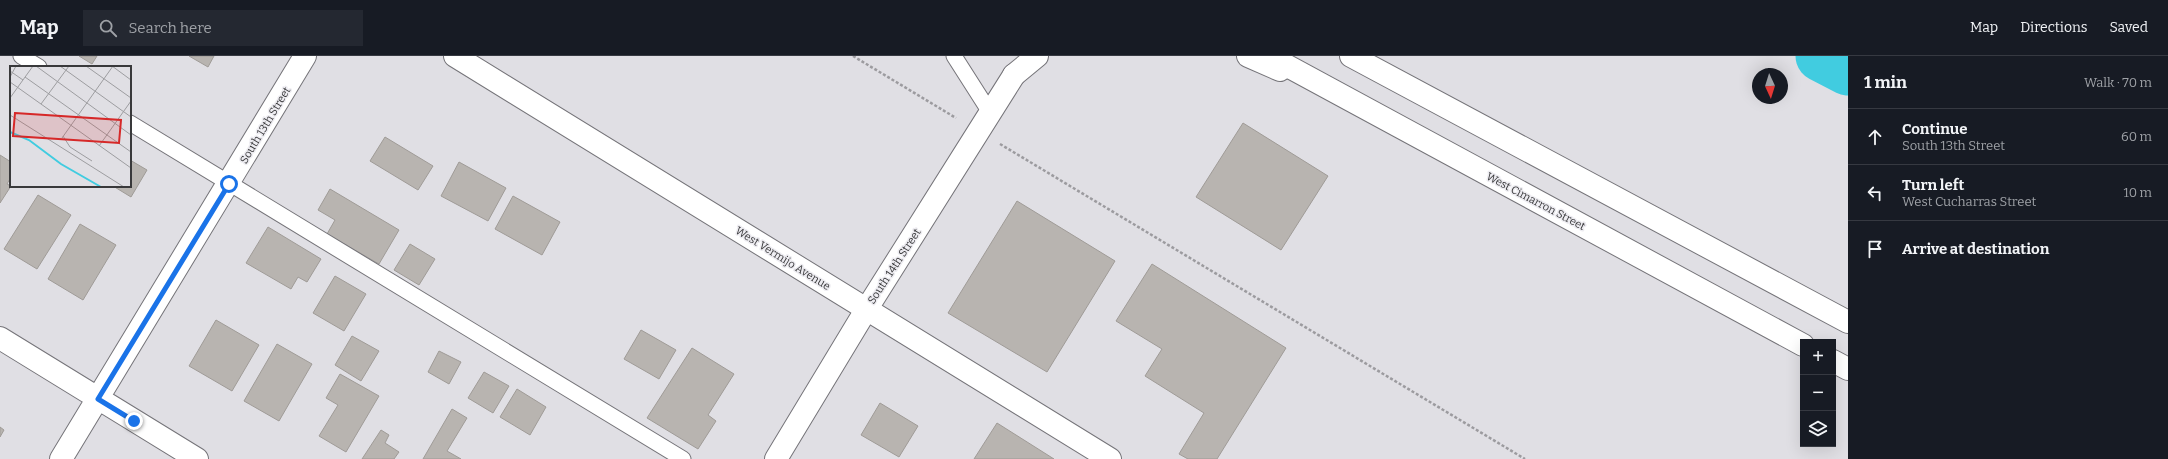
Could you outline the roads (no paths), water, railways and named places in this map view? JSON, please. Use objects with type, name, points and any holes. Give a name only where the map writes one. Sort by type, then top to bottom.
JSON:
[{"type":"main road","name":"South 13th Street","points":[[61,459],[306,56]]},
{"type":"main road","name":"West Vermijo Avenue","points":[[456,56],[1110,459]]},
{"type":"main road","name":"South 14th Street","points":[[776,459],[866,310],[990,114],[1017,65],[1037,56]]},
{"type":"main road","points":[[1248,56],[1349,100]]},
{"type":"main road","name":"West Cimarron Street","points":[[1269,56],[1800,343]]},
{"type":"main road","points":[[1351,56],[1848,322]]},
{"type":"main road","points":[[0,338],[197,459]]},
{"type":"main road","points":[[1836,363],[1848,369]]},
{"type":"lane","points":[[21,56],[37,66]]},
{"type":"lane","points":[[954,56],[990,114]]},
{"type":"lane","points":[[131,124],[683,459]]},
{"type":"waterway","points":[[1821,56],[1848,70]]}]
